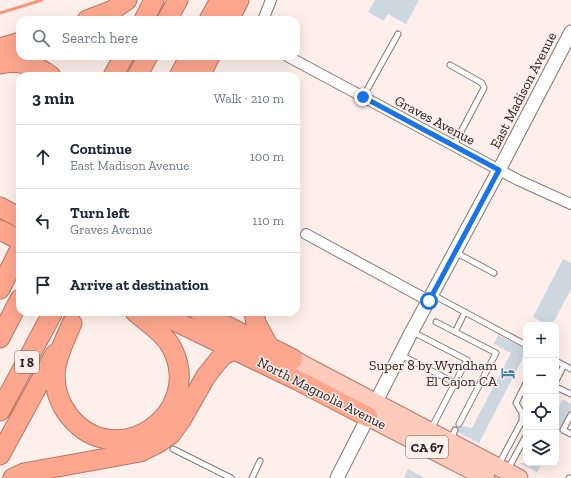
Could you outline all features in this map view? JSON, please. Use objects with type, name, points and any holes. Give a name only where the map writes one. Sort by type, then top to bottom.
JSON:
[{"type":"highway","points":[[98,16],[113,10],[127,0]]},
{"type":"highway","points":[[146,16],[154,0]]},
{"type":"highway","points":[[169,16],[178,0]]},
{"type":"highway","points":[[211,16],[220,0]]},
{"type":"highway","points":[[231,16],[239,0]]},
{"type":"highway","points":[[238,16],[244,0]]},
{"type":"highway","points":[[0,48],[16,43]]},
{"type":"highway","points":[[115,72],[122,60]]},
{"type":"highway","points":[[139,72],[146,60]]},
{"type":"highway","points":[[181,72],[188,60]]},
{"type":"highway","points":[[202,72],[208,60]]},
{"type":"highway","points":[[212,72],[217,60]]},
{"type":"highway","points":[[0,64],[16,62],[27,64],[43,72]]},
{"type":"highway","points":[[0,230],[11,265]]},
{"type":"highway","name":"I 8","points":[[0,338],[16,307]]},
{"type":"highway","name":"I 8","points":[[0,411],[51,316]]},
{"type":"highway","points":[[75,318],[58,360],[55,375],[56,389],[60,402],[73,422],[82,429],[114,440],[125,440],[142,434],[164,418],[178,393],[180,377],[172,348],[159,332],[140,316]]},
{"type":"highway","name":"North Magnolia Avenue","points":[[164,316],[235,350],[371,410]]},
{"type":"highway","name":"North Magnolia Avenue","points":[[207,316],[293,359]]},
{"type":"highway","points":[[255,316],[256,323],[269,347]]},
{"type":"highway","points":[[0,455],[75,318]]},
{"type":"highway","points":[[13,478],[24,473],[140,452],[158,443],[171,434],[181,420],[206,376],[222,356],[235,350]]},
{"type":"main road","name":"North Magnolia Avenue","points":[[293,359],[371,410],[502,474]]},
{"type":"main road","name":"North Magnolia Avenue","points":[[371,410],[430,431],[452,436],[502,474]]},
{"type":"street","points":[[265,16],[271,0]]},
{"type":"street","name":"East Madison Avenue","points":[[337,478],[412,331],[499,170],[571,32]]},
{"type":"street","name":"Graves Avenue","points":[[294,60],[499,170],[571,204]]},
{"type":"street","points":[[306,234],[431,297]]},
{"type":"lane","points":[[363,97],[398,34]]},
{"type":"lane","points":[[450,65],[482,84],[484,88],[454,145]]},
{"type":"lane","points":[[455,252],[494,273]]},
{"type":"lane","points":[[431,297],[465,312],[523,343]]},
{"type":"lane","points":[[455,332],[465,312]]},
{"type":"lane","points":[[436,322],[496,353],[459,424]]},
{"type":"lane","points":[[412,331],[467,360],[430,431]]},
{"type":"lane","points":[[400,355],[455,383]]},
{"type":"lane","points":[[559,362],[571,369]]},
{"type":"lane","points":[[559,375],[564,365]]},
{"type":"lane","points":[[559,388],[571,394]]},
{"type":"lane","points":[[502,474],[522,421],[522,413],[516,403],[523,389]]},
{"type":"lane","points":[[571,415],[563,430],[571,434]]},
{"type":"lane","points":[[502,474],[523,441]]},
{"type":"lane","points":[[173,449],[231,478]]},
{"type":"lane","points":[[252,478],[260,461]]},
{"type":"building","points":[[375,0],[419,0],[406,24],[388,14],[384,21],[368,12]]},
{"type":"building","points":[[563,259],[571,263],[571,289],[554,322],[542,322],[533,317]]},
{"type":"building","name":"Super 8 by Wyndham El Cajon CA","points":[[498,335],[523,348],[523,358],[479,443],[458,432],[458,428],[462,426],[472,428],[511,353],[494,344]]},
{"type":"building","points":[[563,399],[571,404],[571,409],[559,431],[559,430],[559,406]]},
{"type":"building","points":[[525,466],[540,466],[537,472]]},
{"type":"building","points":[[408,469],[425,478],[404,478]]},
{"type":"waterway","points":[[0,13],[42,0]]},
{"type":"place","name":"Super 8 by Wyndham El Cajon CA","points":[[508,373]]},
{"type":"route","points":[[363,97],[499,170],[429,301]]}]
